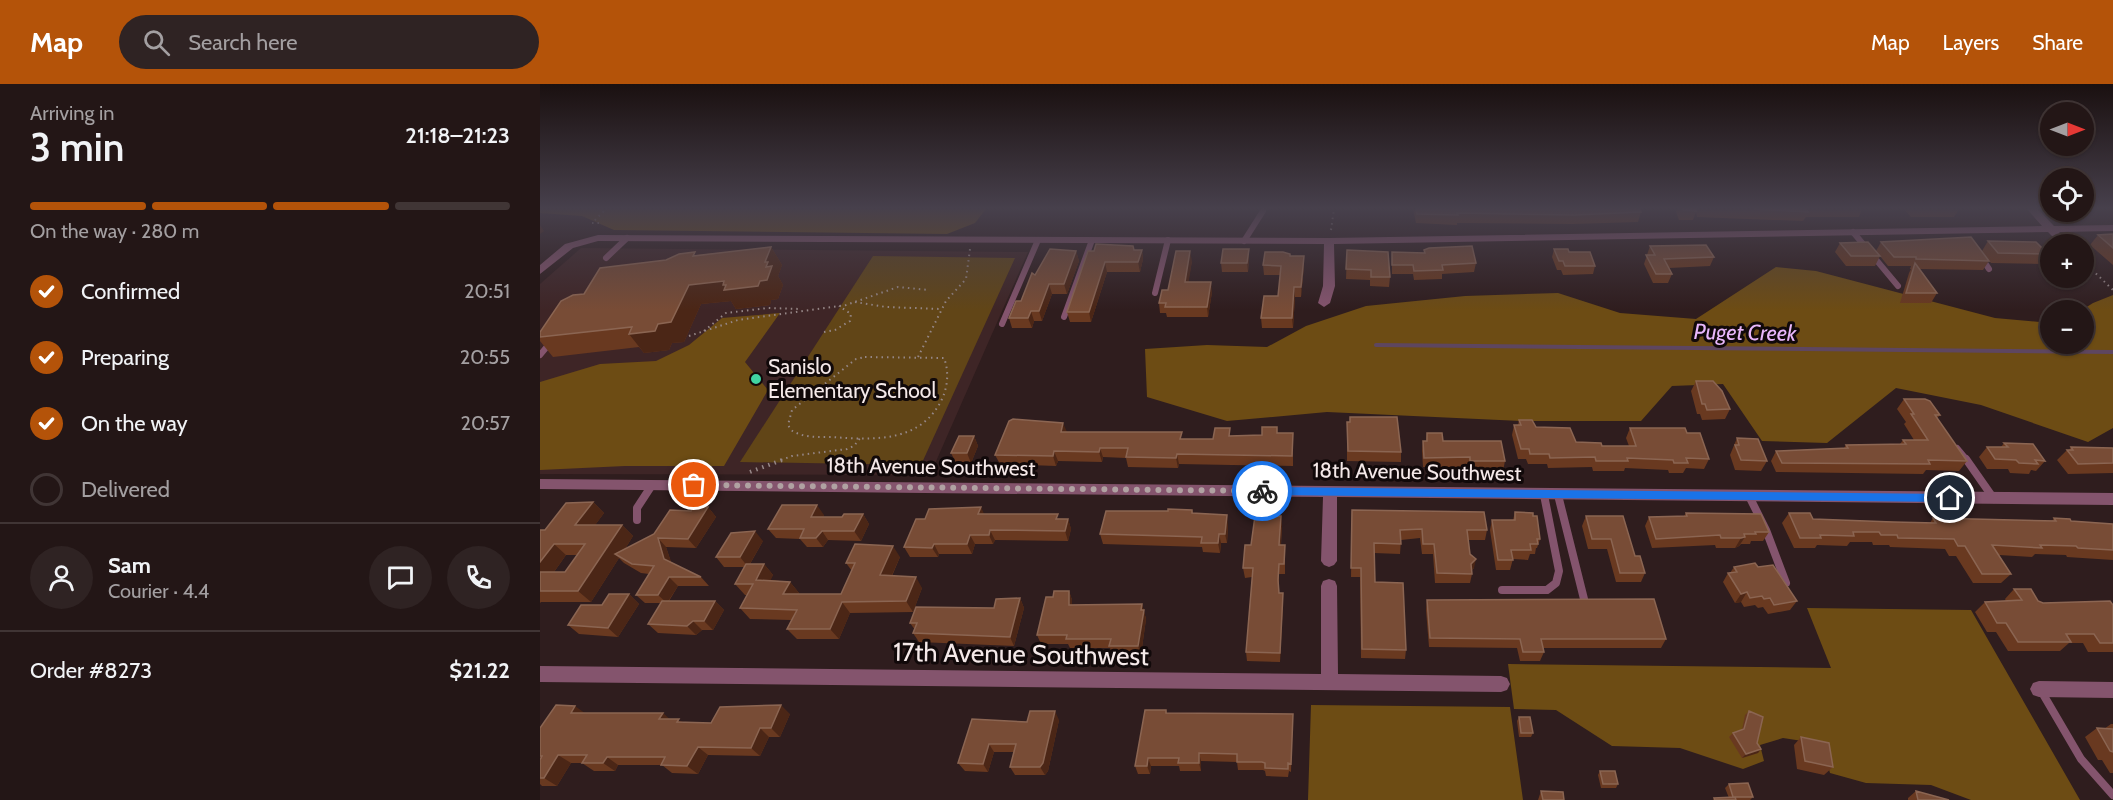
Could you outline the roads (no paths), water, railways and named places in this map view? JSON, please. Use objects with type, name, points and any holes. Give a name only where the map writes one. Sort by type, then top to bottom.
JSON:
[{"type":"street","points":[[540,271],[563,250],[578,242]]},
{"type":"street","points":[[1324,303],[1329,286],[1329,242]]},
{"type":"street","name":"18th Avenue Southwest","points":[[540,484],[2113,499]]},
{"type":"street","points":[[1329,561],[1330,492]]},
{"type":"street","points":[[1329,586],[1330,683]]},
{"type":"street","name":"17th Avenue Southwest","points":[[540,674],[1501,684]]},
{"type":"street","points":[[2039,689],[2113,690]]},
{"type":"lane","points":[[606,258],[622,242]]},
{"type":"lane","points":[[1002,324],[1037,242]]},
{"type":"lane","points":[[1064,317],[1091,242]]},
{"type":"lane","points":[[1155,293],[1167,242]]},
{"type":"lane","points":[[1862,242],[1898,286]]},
{"type":"lane","points":[[1975,249],[1989,269]]},
{"type":"lane","points":[[540,355],[550,344],[550,334]]},
{"type":"lane","points":[[1949,439],[1972,466],[1995,499]]},
{"type":"lane","points":[[637,520],[637,508],[652,485]]},
{"type":"lane","points":[[1502,590],[1547,590],[1554,588],[1558,582],[1559,571],[1551,495]]},
{"type":"lane","points":[[1551,495],[1584,599]]},
{"type":"lane","points":[[1749,496],[1766,530],[1786,583]]},
{"type":"lane","points":[[2039,689],[2082,759],[2104,788],[2113,795]]},
{"type":"waterway","name":"Puget Creek","points":[[1376,345],[2113,352]]},
{"type":"place","name":"Sanislo Elementary School","points":[[756,379]]}]
